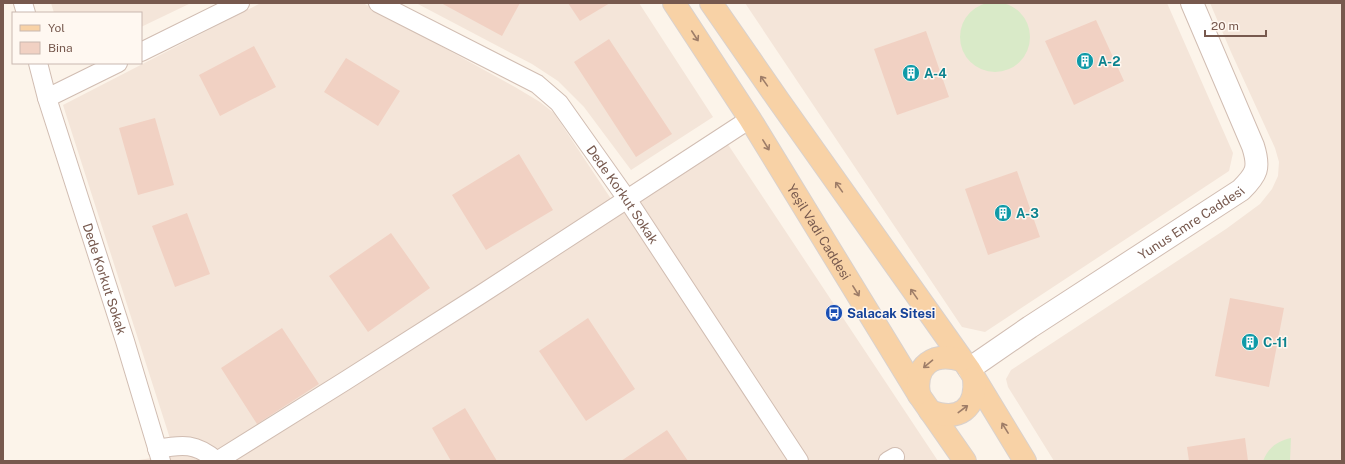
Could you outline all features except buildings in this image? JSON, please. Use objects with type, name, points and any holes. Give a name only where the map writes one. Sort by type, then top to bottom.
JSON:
[{"type":"main road","name":"Yeşil Vadi Caddesi","points":[[674,3],[750,119],[925,403],[965,461]]},
{"type":"main road","points":[[711,3],[968,369],[1025,461]]},
{"type":"main road","points":[[944,356],[968,369],[974,394],[971,402],[965,409],[957,414],[948,416],[939,414],[925,403],[918,385],[922,369],[928,363],[944,356]]},
{"type":"street","points":[[142,52],[240,3]]},
{"type":"street","name":"Dede Korkut Sokak","points":[[378,3],[536,84],[559,104],[627,200],[799,461]]},
{"type":"street","name":"Yunus Emre Caddesi","points":[[968,369],[1241,190],[1250,181],[1256,171],[1258,160],[1254,146],[1192,3]]},
{"type":"street","name":"Dede Korkut Sokak","points":[[38,64],[47,98],[125,341],[159,455]]},
{"type":"street","points":[[47,98],[116,64]]},
{"type":"street","points":[[159,455],[175,446],[193,446],[206,452],[217,461],[364,370],[750,119]]},
{"type":"shaded area","points":[[51,3],[191,3],[142,27],[142,12],[54,12]]},
{"type":"shaded area","points":[[261,3],[363,3],[515,87],[540,102],[554,113],[619,211],[727,143],[938,461],[133,461],[175,454],[63,105]]},
{"type":"shaded area","points":[[416,3],[639,3],[713,117],[631,170],[584,107],[558,81],[532,64]]},
{"type":"shaded area","name":"Salacak Sitesi","points":[[745,3],[1167,3],[1233,153],[1229,171],[985,332],[962,327]]},
{"type":"shaded area","points":[[1210,3],[1342,3],[1342,461],[1054,461],[1008,387],[1006,379],[1011,370],[1226,229],[1260,204],[1272,189],[1278,176],[1279,162],[1275,148]]},
{"type":"green space","points":[[995,2],[1008,5],[1020,12],[1027,24],[1030,37],[1027,50],[1020,62],[1008,69],[995,72],[982,69],[970,62],[963,50],[960,37],[963,24],[970,12],[982,5]]},
{"type":"green space","points":[[1291,438],[1290,461],[1263,461],[1270,449],[1277,443]]},
{"type":"place","name":"A-2","points":[[1085,61]]},
{"type":"place","name":"A-4","points":[[911,73]]},
{"type":"place","name":"A-3","points":[[1003,213]]},
{"type":"place","name":"Salacak Sitesi","points":[[834,313]]},
{"type":"place","name":"C-11","points":[[1250,342]]}]
